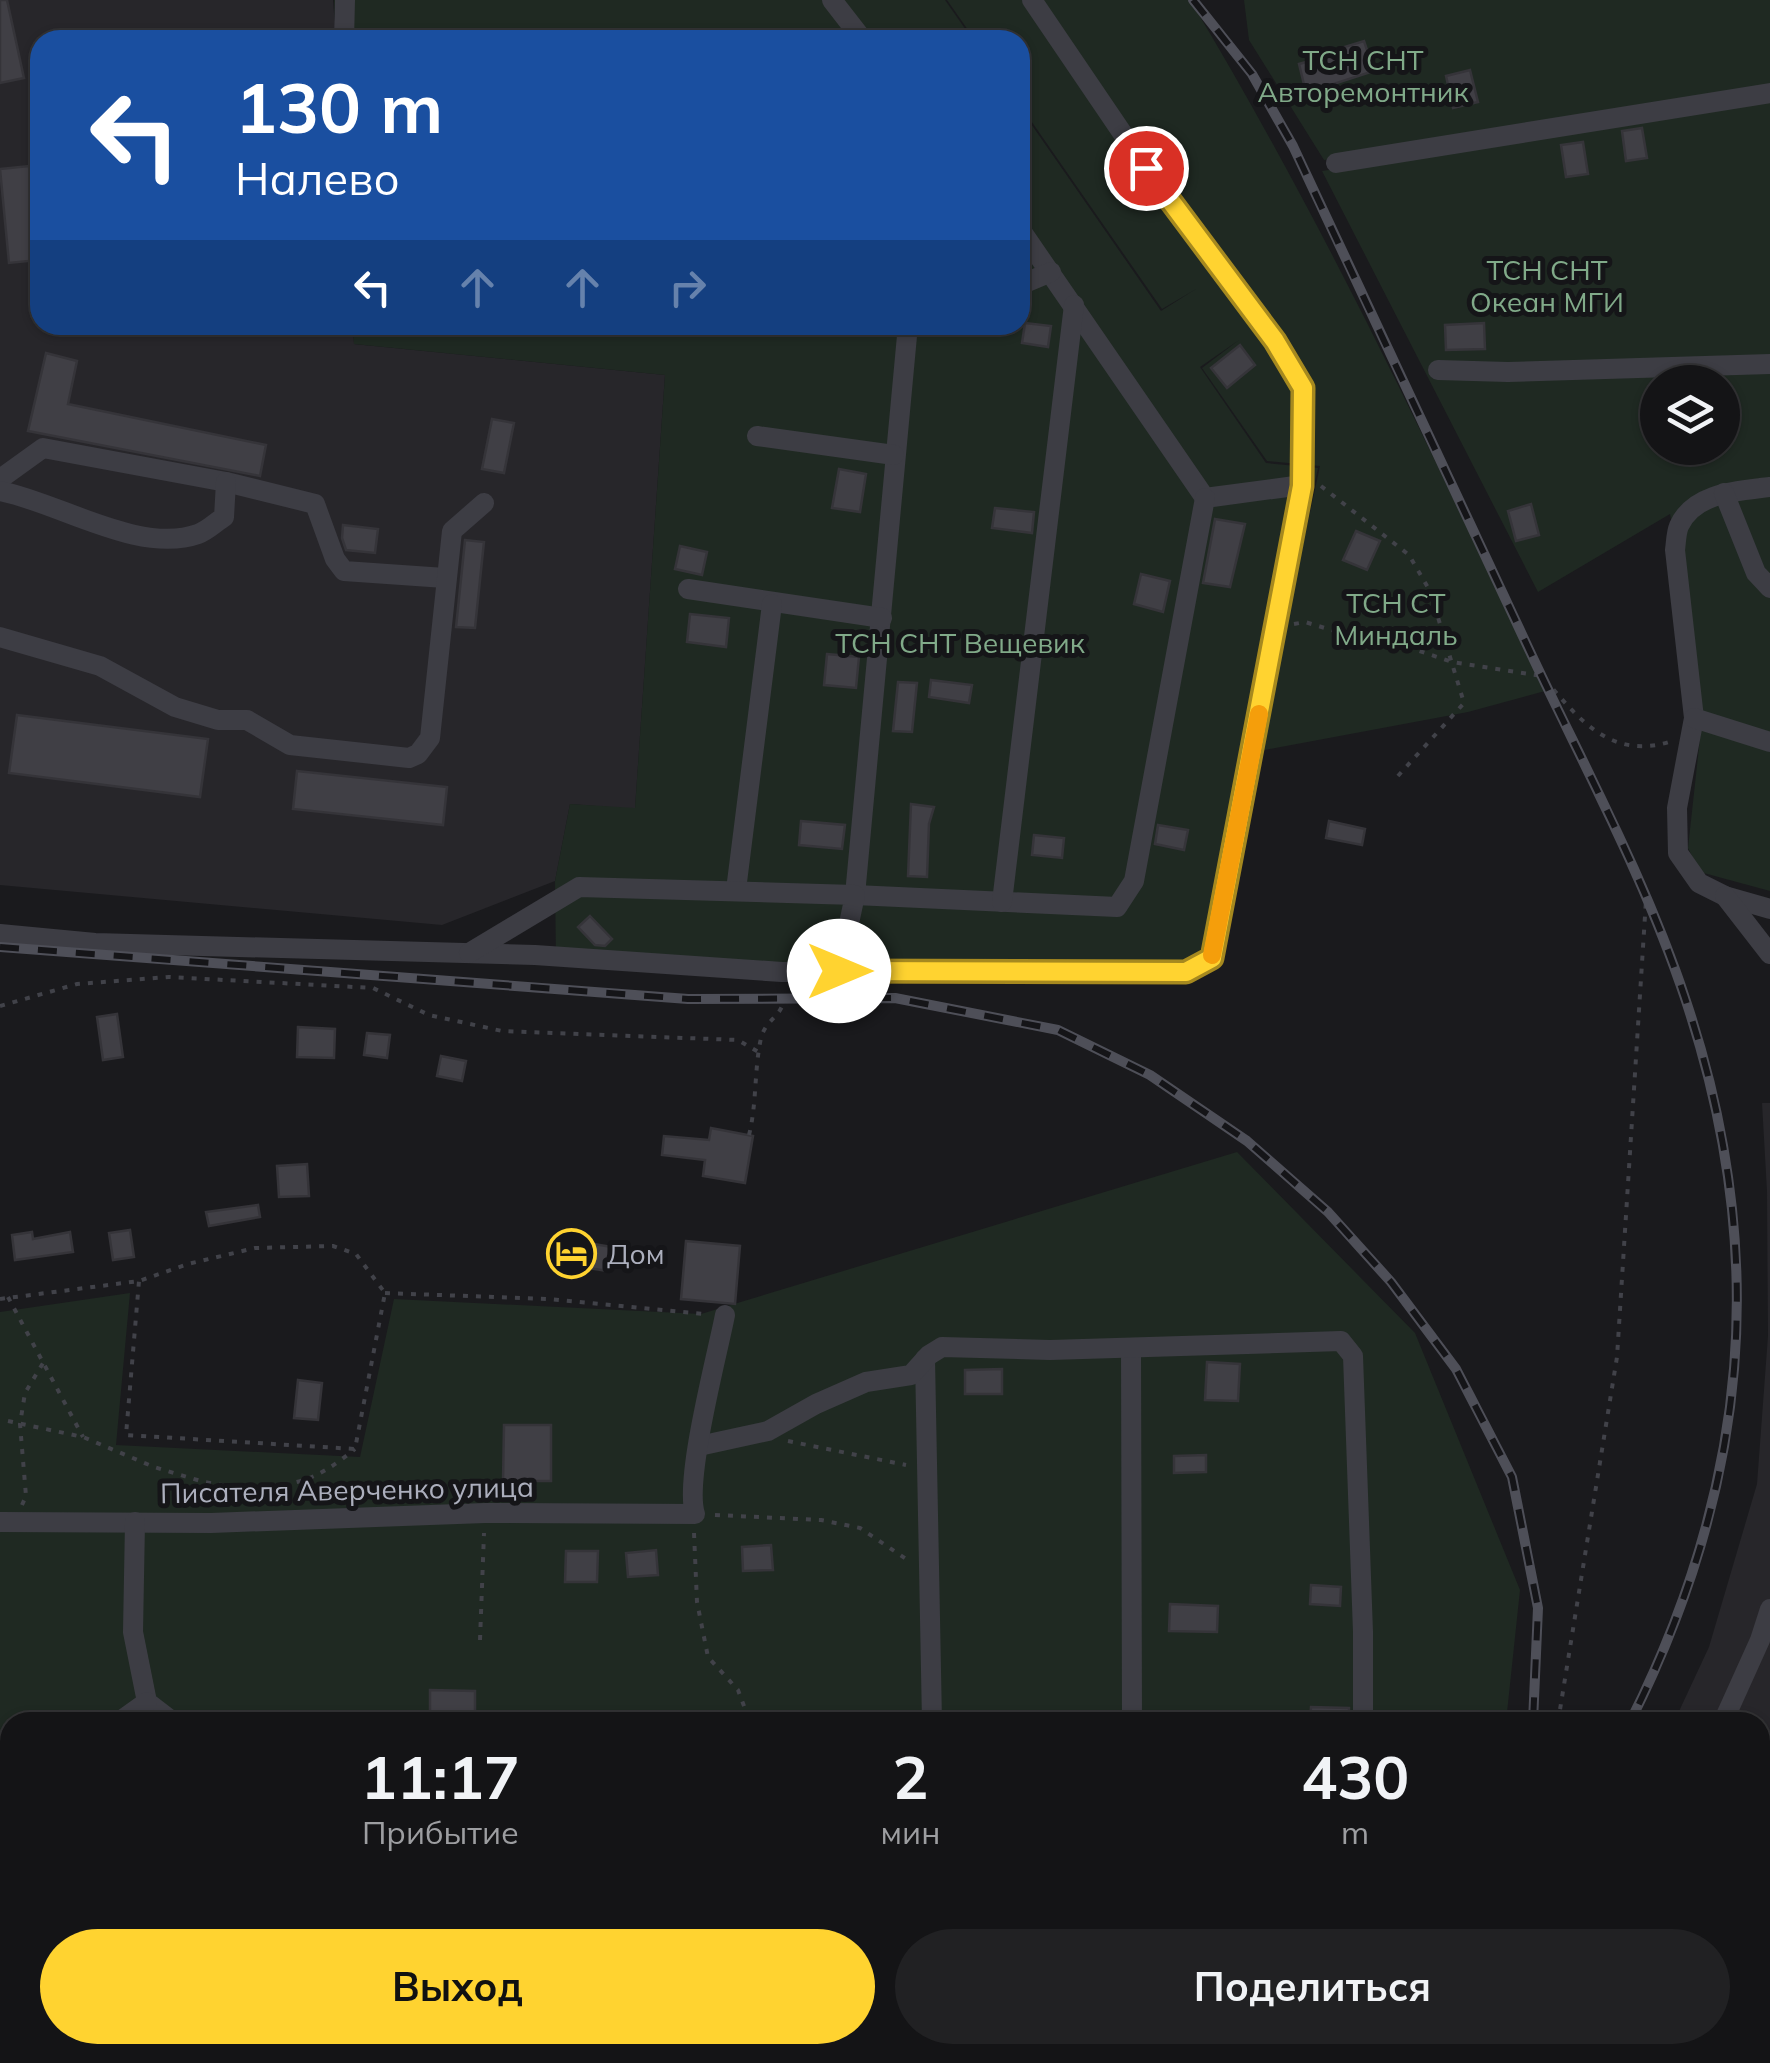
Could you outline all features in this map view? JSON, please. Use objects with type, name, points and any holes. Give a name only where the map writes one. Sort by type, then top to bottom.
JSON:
[{"type":"street","points":[[344,30],[345,0]]},
{"type":"street","points":[[832,0],[855,30]]},
{"type":"street","points":[[0,934],[96,943],[469,953],[782,972],[1186,972],[1212,958],[1302,479],[1303,388],[1275,341],[1146,168],[1032,0]]},
{"type":"street","points":[[1336,163],[1770,93]]},
{"type":"street","points":[[469,953],[580,887],[1117,907],[1134,882],[1205,498],[1030,244]]},
{"type":"street","points":[[1030,281],[1051,272]]},
{"type":"street","points":[[1002,902],[1074,304]]},
{"type":"street","points":[[839,971],[856,895],[907,335]]},
{"type":"street","points":[[1438,370],[1508,372],[1770,364]]},
{"type":"street","points":[[757,436],[894,455]]},
{"type":"street","points":[[0,479],[43,448],[226,482],[316,504],[335,559],[344,572],[445,578]]},
{"type":"street","points":[[1205,498],[1302,479]]},
{"type":"street","points":[[0,490],[27,496],[98,524],[159,539],[198,534],[224,517],[226,482]]},
{"type":"street","points":[[1770,487],[1724,492],[1708,498],[1679,526],[1675,550],[1694,718],[1676,808],[1678,852],[1698,883],[1725,896],[1770,909]]},
{"type":"street","points":[[1724,492],[1756,574],[1770,588]]},
{"type":"street","points":[[0,638],[100,666],[176,707],[218,720],[246,720],[290,745],[409,758],[426,747],[430,738],[452,531],[484,503]]},
{"type":"street","points":[[688,590],[882,618]]},
{"type":"street","points":[[736,890],[772,604]]},
{"type":"street","points":[[1694,718],[1770,742]]},
{"type":"street","points":[[1725,896],[1770,954]]},
{"type":"street","points":[[695,1514],[691,1502],[698,1446],[725,1316]]},
{"type":"street","points":[[698,1446],[768,1432],[816,1404],[866,1382],[911,1374],[942,1347],[1050,1350],[1341,1341],[1353,1356],[1363,1712]]},
{"type":"street","points":[[1131,1348],[1132,1712]]},
{"type":"street","points":[[925,1359],[932,1712]]},
{"type":"street","name":"Писателя Аверченко улица","points":[[6,1522],[211,1524],[485,1513],[695,1514]]},
{"type":"street","points":[[135,1522],[134,1632],[148,1702],[160,1712]]},
{"type":"street","points":[[1728,1712],[1770,1609]]},
{"type":"street","points":[[133,1712],[148,1702]]},
{"type":"path","points":[[1302,479],[1410,555],[1430,591],[1464,703],[1398,777]]},
{"type":"path","points":[[1275,628],[1305,622],[1348,635],[1381,638],[1452,662],[1542,676],[1574,713],[1614,743],[1644,748],[1668,742],[1682,716],[1694,718]]},
{"type":"path","points":[[1560,1712],[1617,1357],[1646,900]]},
{"type":"path","points":[[749,1135],[766,1027],[784,1006],[782,972]]},
{"type":"path","points":[[0,1006],[77,984],[170,976],[373,988],[429,1016],[502,1031],[738,1040],[760,1052]]},
{"type":"path","points":[[0,1298],[139,1281],[188,1264],[256,1248],[333,1246],[356,1254],[385,1293],[355,1449],[325,1473],[293,1485],[242,1488],[204,1482],[82,1438],[8,1422]]},
{"type":"path","points":[[139,1281],[126,1435],[355,1449]]},
{"type":"path","points":[[385,1293],[550,1300],[725,1316]]},
{"type":"path","points":[[8,1297],[82,1438]]},
{"type":"path","points":[[6,1522],[26,1496],[20,1424],[25,1393],[43,1362]]},
{"type":"path","points":[[788,1442],[911,1466],[928,1478]]},
{"type":"path","points":[[211,1524],[242,1488]]},
{"type":"path","points":[[480,1640],[485,1513]]},
{"type":"path","points":[[746,1712],[738,1690],[708,1657],[696,1602],[695,1514],[821,1520],[860,1528],[930,1575]]},
{"type":"shaded area","points":[[0,0],[333,0],[335,30],[30,30],[30,335],[354,335],[354,344],[665,375],[635,809],[570,804],[555,881],[442,925],[0,885]]},
{"type":"shaded area","points":[[1762,1103],[1770,1103],[1770,1712],[1679,1712],[1709,1647],[1757,1484],[1768,1336]]},
{"type":"green space","points":[[334,0],[945,0],[966,30],[336,30]]},
{"type":"green space","name":"ТСН СНТ Вещевик","points":[[947,0],[1190,0],[1332,254],[1545,691],[1468,712],[1259,751],[1320,466],[1267,461],[1202,368],[1239,340],[1200,367],[1266,463],[1318,468],[1207,974],[556,963],[555,881],[570,804],[635,808],[665,375],[354,344],[354,335],[1030,335],[1030,122],[1161,311],[1196,289],[1162,309],[1030,119],[1030,30],[968,30]]},
{"type":"green space","name":"ТСН СНТ Авторемонтник","points":[[1244,0],[1770,0],[1770,88],[1324,160],[1249,40]]},
{"type":"green space","name":"ТСН СНТ Океан МГИ","points":[[1770,100],[1770,891],[1700,872],[1688,848],[1701,729],[1689,610],[1670,514],[1538,592],[1322,171]]},
{"type":"green space","points":[[1237,1152],[1415,1333],[1520,1590],[1507,1712],[0,1712],[0,1312],[130,1293],[116,1445],[360,1457],[394,1299],[701,1314]]},
{"type":"building","points":[[0,0],[7,0],[24,78],[0,83]]},
{"type":"building","points":[[1364,41],[1374,71],[1306,93],[1299,64],[1342,52],[1341,48]]},
{"type":"building","points":[[1470,70],[1478,102],[1453,108],[1446,76]]},
{"type":"building","points":[[1642,128],[1647,158],[1626,161],[1622,131]]},
{"type":"building","points":[[1583,142],[1588,174],[1566,177],[1561,145]]},
{"type":"building","points":[[29,166],[30,261],[9,263],[0,169]]},
{"type":"building","points":[[1484,323],[1485,349],[1446,350],[1445,325]]},
{"type":"building","points":[[1030,324],[1051,326],[1048,347],[1022,343],[1023,335],[1030,335]]},
{"type":"building","points":[[1240,345],[1255,365],[1227,388],[1211,368]]},
{"type":"building","points":[[46,353],[77,361],[68,404],[266,445],[260,476],[28,431]]},
{"type":"building","points":[[492,419],[514,423],[504,473],[482,469]]},
{"type":"building","points":[[839,469],[866,474],[860,512],[832,508]]},
{"type":"building","points":[[1531,504],[1539,535],[1516,541],[1508,511]]},
{"type":"building","points":[[995,508],[1034,512],[1032,533],[992,528]]},
{"type":"building","points":[[1215,519],[1245,524],[1230,587],[1203,583]]},
{"type":"building","points":[[343,525],[378,529],[375,553],[346,550]]},
{"type":"building","points":[[1356,531],[1380,541],[1367,570],[1343,560]]},
{"type":"building","points":[[465,540],[484,542],[475,628],[456,627]]},
{"type":"building","points":[[680,546],[707,552],[702,575],[675,569]]},
{"type":"building","points":[[1141,574],[1170,581],[1163,612],[1134,604]]},
{"type":"building","points":[[690,614],[729,618],[726,647],[687,642]]},
{"type":"building","points":[[827,654],[859,657],[856,688],[824,685]]},
{"type":"building","points":[[931,680],[972,685],[969,703],[929,697]]},
{"type":"building","points":[[898,682],[917,683],[912,732],[893,731]]},
{"type":"building","points":[[17,715],[208,739],[200,797],[9,773]]},
{"type":"building","points":[[297,771],[447,787],[443,825],[293,809]]},
{"type":"building","points":[[911,804],[934,807],[929,824],[927,877],[908,876]]},
{"type":"building","points":[[801,821],[845,825],[842,849],[799,845]]},
{"type":"building","points":[[1329,821],[1365,829],[1362,845],[1326,838]]},
{"type":"building","points":[[1158,825],[1188,830],[1184,850],[1155,844]]},
{"type":"building","points":[[1034,835],[1064,838],[1062,858],[1032,855]]},
{"type":"building","points":[[590,916],[612,939],[605,946],[595,945],[578,927]]},
{"type":"building","points":[[117,1014],[123,1057],[103,1060],[97,1017]]},
{"type":"building","points":[[298,1027],[335,1029],[334,1058],[297,1057]]},
{"type":"building","points":[[367,1033],[390,1035],[387,1058],[364,1055]]},
{"type":"building","points":[[441,1056],[466,1061],[462,1081],[437,1076]]},
{"type":"building","points":[[711,1128],[753,1136],[745,1183],[703,1176],[705,1160],[662,1155],[664,1136],[709,1140]]},
{"type":"building","points":[[307,1164],[309,1196],[279,1197],[277,1166]]},
{"type":"building","points":[[258,1205],[260,1217],[209,1226],[206,1212]]},
{"type":"building","points":[[130,1230],[134,1257],[113,1260],[109,1233]]},
{"type":"building","points":[[32,1232],[33,1239],[70,1232],[73,1252],[15,1260],[12,1235]]},
{"type":"building","points":[[558,1238],[612,1247],[608,1271],[554,1263]]},
{"type":"building","points":[[686,1241],[740,1246],[735,1304],[681,1299]]},
{"type":"building","points":[[1207,1362],[1240,1364],[1238,1401],[1205,1400]]},
{"type":"building","points":[[1002,1369],[1002,1394],[965,1394],[965,1370]]},
{"type":"building","points":[[298,1380],[322,1383],[318,1420],[294,1418]]},
{"type":"building","points":[[504,1425],[551,1425],[551,1481],[503,1481]]},
{"type":"building","points":[[1206,1455],[1206,1472],[1174,1473],[1174,1456]]},
{"type":"building","points":[[771,1545],[773,1570],[743,1571],[742,1547]]},
{"type":"building","points":[[656,1550],[658,1575],[628,1577],[626,1553]]},
{"type":"building","points":[[566,1551],[598,1551],[597,1582],[565,1582]]},
{"type":"building","points":[[1311,1585],[1341,1587],[1340,1606],[1310,1604]]},
{"type":"building","points":[[1170,1604],[1218,1606],[1217,1632],[1169,1631]]},
{"type":"building","points":[[430,1690],[475,1691],[475,1712],[430,1712]]},
{"type":"building","points":[[1311,1707],[1349,1708],[1349,1712],[1311,1712]]},
{"type":"railway","points":[[1193,0],[1252,74],[1293,146],[1635,871],[1686,1001],[1713,1095],[1729,1187],[1737,1278],[1734,1368],[1722,1457],[1701,1545],[1670,1634],[1635,1712]]},
{"type":"railway","points":[[0,947],[688,999],[895,998],[1058,1030],[1150,1075],[1247,1141],[1328,1212],[1391,1282],[1456,1369],[1512,1477],[1538,1608],[1533,1712]]},
{"type":"slow traffic","points":[[1212,955],[1259,714]]},
{"type":"place","name":"Дом","points":[[572,1254]]},
{"type":"route","points":[[839,971],[1186,972],[1212,958],[1302,486],[1303,388],[1275,341],[1146,168]]},
{"type":"park label","name":"ТСН СТ Миндаль","points":[[1396,619]]}]
